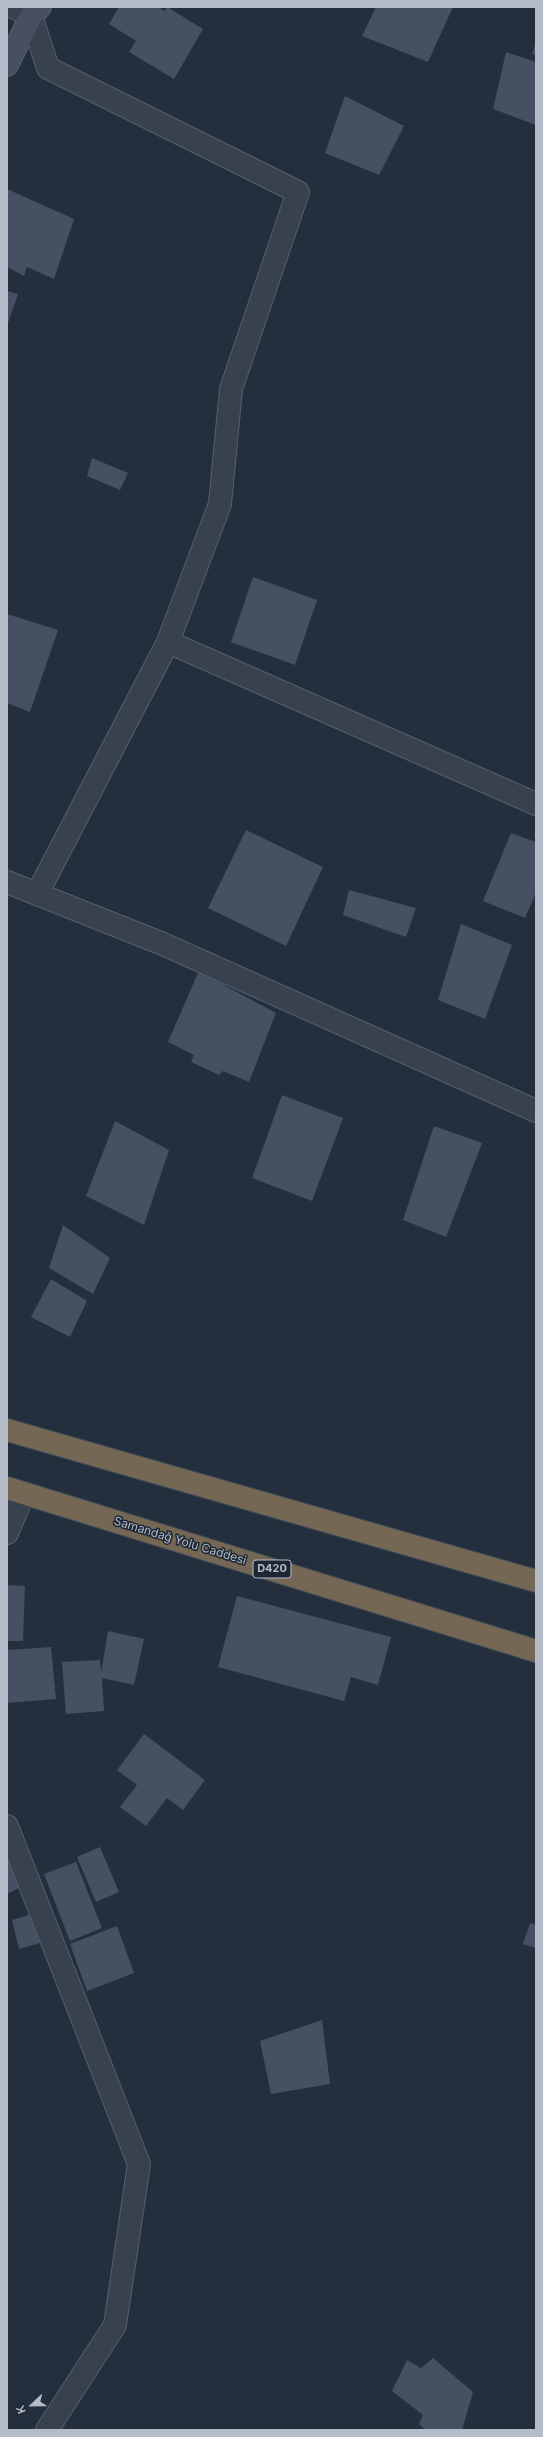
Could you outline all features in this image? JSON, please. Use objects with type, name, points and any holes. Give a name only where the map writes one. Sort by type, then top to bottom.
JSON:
[{"type":"highway","points":[[7,1430],[536,1581]]},
{"type":"highway","name":"Samandağ Yolu Caddesi","points":[[15,1490],[536,1650]]},
{"type":"street","points":[[7,65],[28,10]]},
{"type":"street","points":[[28,10],[48,68],[298,192],[231,389],[220,504],[168,642],[37,894]]},
{"type":"street","points":[[168,642],[536,804]]},
{"type":"street","points":[[7,882],[163,944],[536,1111]]},
{"type":"street","points":[[7,1532],[15,1490]]},
{"type":"street","points":[[7,1826],[139,2164],[115,2325],[46,2430]]},
{"type":"building","points":[[119,7],[158,7],[165,11],[167,7],[203,29],[174,79],[129,52],[136,41],[109,24]]},
{"type":"building","points":[[376,7],[453,7],[428,62],[362,36]]},
{"type":"building","points":[[536,42],[536,55],[532,54]]},
{"type":"building","points":[[506,52],[536,62],[536,125],[493,109]]},
{"type":"building","points":[[345,96],[404,126],[379,175],[325,153]]},
{"type":"building","points":[[7,189],[74,219],[54,279],[27,267],[24,276],[7,267]]},
{"type":"building","points":[[7,291],[18,294],[7,326]]},
{"type":"building","points":[[92,458],[128,473],[120,490],[87,476]]},
{"type":"building","points":[[253,577],[317,600],[295,665],[231,642]]},
{"type":"building","points":[[7,614],[58,630],[30,712],[7,703]]},
{"type":"building","points":[[246,830],[323,867],[286,946],[208,908]]},
{"type":"building","points":[[511,833],[536,842],[536,893],[525,918],[483,901]]},
{"type":"building","points":[[349,890],[416,908],[406,937],[343,915]]},
{"type":"building","points":[[461,924],[512,945],[485,1019],[438,1000]]},
{"type":"building","points":[[198,973],[207,976],[276,1013],[249,1082],[223,1071],[219,1075],[191,1062],[194,1055],[168,1042]]},
{"type":"building","points":[[282,1095],[343,1118],[312,1201],[252,1178]]},
{"type":"building","points":[[115,1121],[169,1150],[144,1225],[86,1196]]},
{"type":"building","points":[[434,1126],[482,1143],[446,1237],[403,1220]]},
{"type":"building","points":[[63,1225],[110,1258],[93,1294],[49,1268]]},
{"type":"building","points":[[51,1279],[87,1301],[70,1337],[31,1317]]},
{"type":"building","points":[[7,1585],[25,1586],[23,1641],[7,1641]]},
{"type":"building","points":[[237,1596],[391,1637],[378,1685],[351,1677],[344,1701],[218,1667]]},
{"type":"building","points":[[108,1631],[144,1639],[134,1685],[102,1678],[104,1711],[66,1714],[62,1662],[100,1660],[101,1673]]},
{"type":"building","points":[[51,1647],[56,1699],[7,1703],[7,1650]]},
{"type":"building","points":[[144,1734],[205,1780],[183,1810],[167,1798],[146,1826],[120,1807],[137,1785],[117,1770]]},
{"type":"building","points":[[100,1847],[119,1892],[96,1902],[77,1857]]},
{"type":"building","points":[[7,1856],[23,1886],[7,1894]]},
{"type":"building","points":[[76,1862],[102,1928],[70,1941],[44,1874]]},
{"type":"building","points":[[32,1914],[40,1943],[19,1949],[12,1920]]},
{"type":"building","points":[[530,1923],[536,1925],[536,1948],[523,1944]]},
{"type":"building","points":[[117,1926],[134,1973],[87,1991],[70,1944]]},
{"type":"building","points":[[322,2020],[330,2084],[271,2094],[260,2041]]},
{"type":"building","points":[[433,2358],[473,2392],[462,2430],[426,2430],[419,2424],[423,2415],[392,2391],[407,2360],[421,2368]]}]
